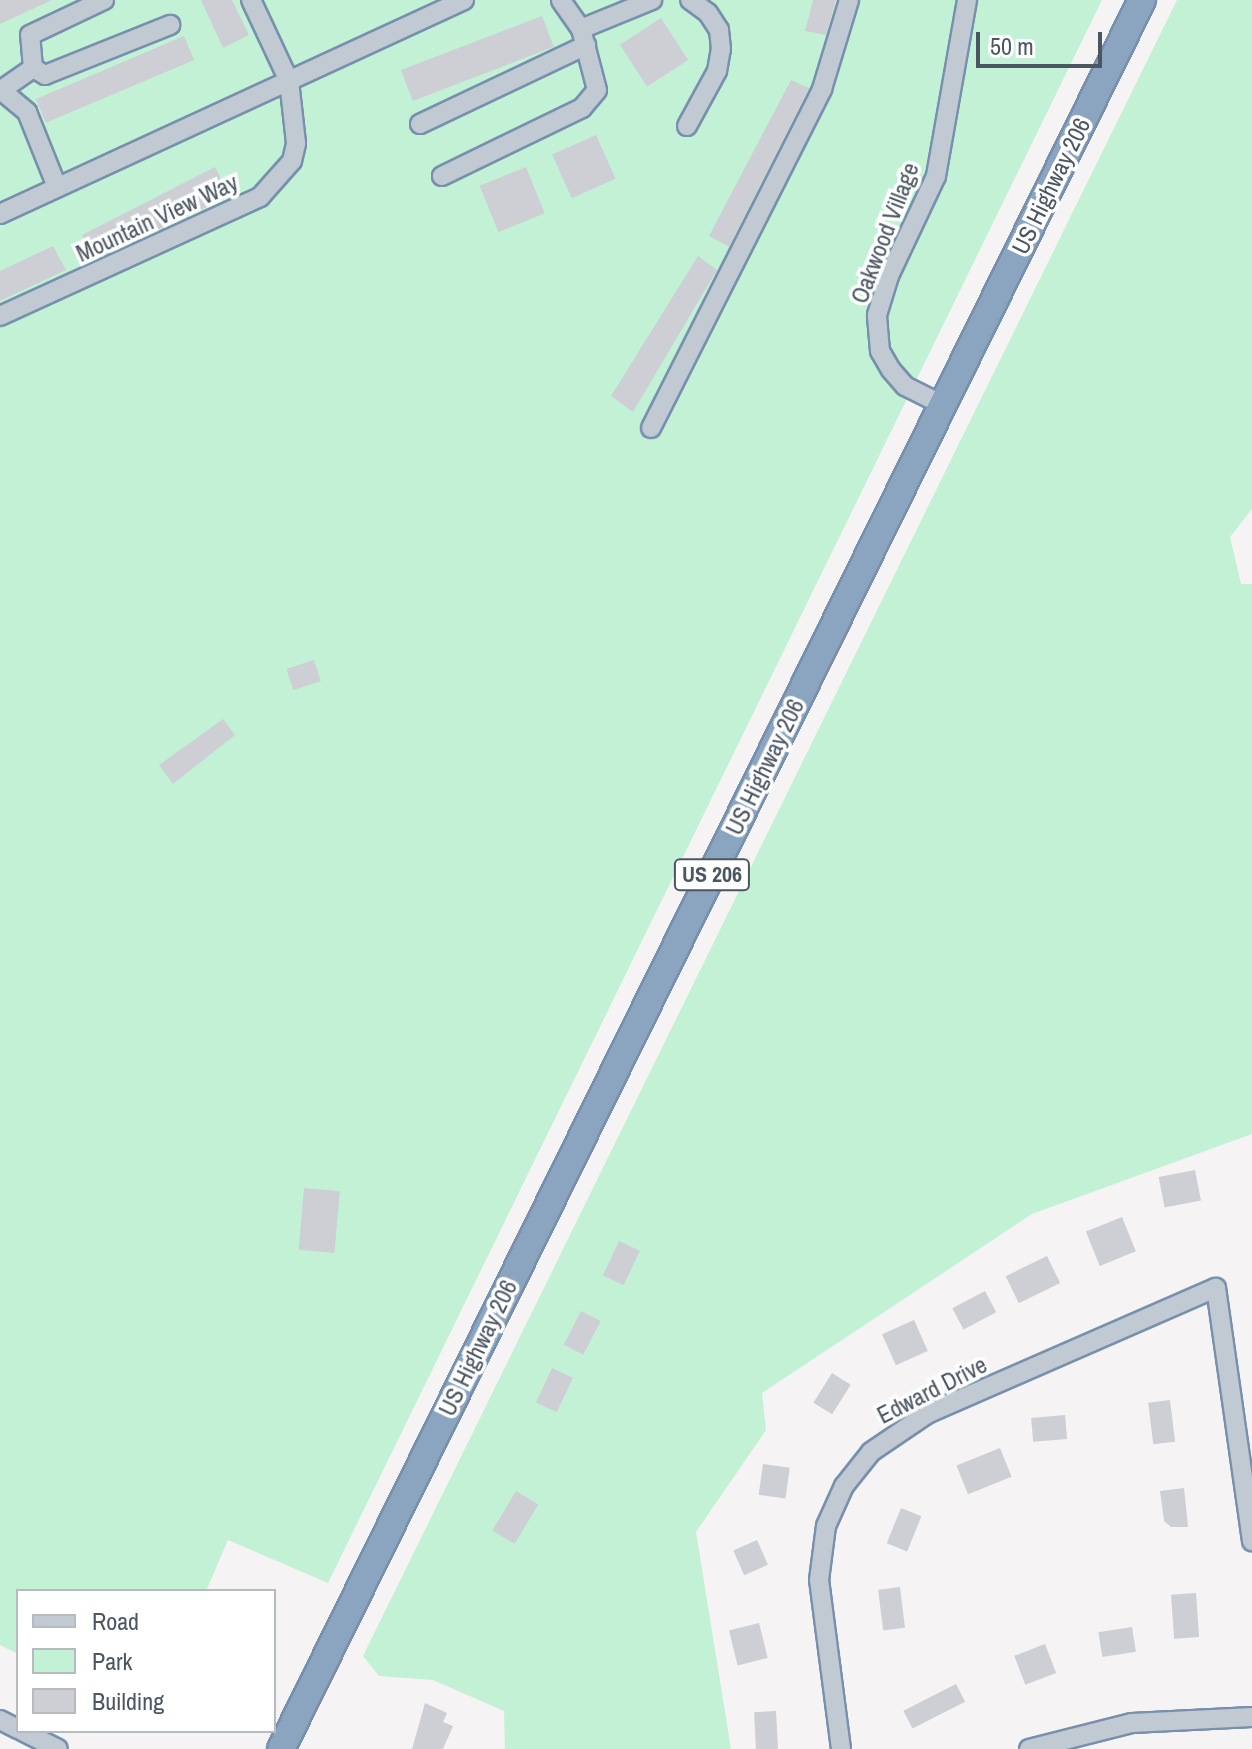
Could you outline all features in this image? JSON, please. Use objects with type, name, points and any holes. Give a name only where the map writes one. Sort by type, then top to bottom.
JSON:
[{"type":"highway","name":"US Highway 206","points":[[281,1749],[1142,0]]},
{"type":"street","points":[[33,68],[30,35],[104,0]]},
{"type":"street","name":"Mountain View Way","points":[[0,316],[260,197],[294,152],[289,81],[251,0]]},
{"type":"street","points":[[0,214],[464,0]]},
{"type":"street","points":[[442,176],[582,108],[597,90],[583,37],[561,0]]},
{"type":"street","points":[[420,124],[652,0]]},
{"type":"street","points":[[687,126],[717,71],[721,49],[713,21],[690,0]]},
{"type":"street","points":[[651,428],[822,89],[849,0]]},
{"type":"street","name":"Oakwood Village","points":[[943,405],[916,393],[891,370],[878,345],[877,315],[889,276],[936,176],[967,0]]},
{"type":"street","points":[[33,68],[45,75],[170,25]]},
{"type":"street","points":[[33,68],[1,91],[27,112],[57,187]]},
{"type":"street","name":"Edward Drive","points":[[841,1749],[819,1580],[826,1526],[857,1467],[882,1441],[927,1414],[1216,1288],[1251,1533]]},
{"type":"street","points":[[1029,1749],[1132,1723],[1252,1717]]},
{"type":"street","points":[[26,1733],[58,1749]]},
{"type":"green space","points":[[0,0],[1102,0],[328,1583],[228,1540],[207,1589],[16,1589],[16,1653],[0,1645]]},
{"type":"green space","points":[[1177,0],[1252,0],[1252,509],[1230,537],[1241,584],[1252,584],[1252,1134],[1032,1214],[762,1393],[766,1430],[696,1532],[731,1749],[505,1749],[504,1711],[433,1680],[379,1676],[363,1656]]},
{"type":"building","points":[[0,0],[52,0],[0,24]]},
{"type":"building","points":[[201,0],[232,0],[249,35],[223,48]]},
{"type":"building","points":[[813,0],[836,0],[826,35],[805,31]]},
{"type":"building","points":[[542,16],[554,47],[413,101],[401,70]]},
{"type":"building","points":[[661,18],[688,60],[647,87],[620,45]]},
{"type":"building","points":[[184,36],[194,60],[46,123],[36,99]]},
{"type":"building","points":[[791,80],[809,88],[729,247],[709,236]]},
{"type":"building","points":[[596,135],[616,179],[572,198],[552,155]]},
{"type":"building","points":[[215,167],[230,196],[95,259],[82,235]]},
{"type":"building","points":[[526,167],[545,213],[498,232],[480,186]]},
{"type":"building","points":[[53,246],[66,270],[0,301],[0,271]]},
{"type":"building","points":[[698,256],[717,270],[633,412],[611,396]]},
{"type":"building","points":[[314,660],[321,681],[293,690],[286,669]]},
{"type":"building","points":[[223,719],[235,735],[173,784],[159,765]]},
{"type":"building","points":[[1195,1170],[1201,1200],[1165,1207],[1159,1177]]},
{"type":"building","points":[[304,1188],[340,1191],[334,1253],[299,1250]]},
{"type":"building","points":[[1122,1217],[1136,1251],[1100,1266],[1086,1232]]},
{"type":"building","points":[[619,1241],[640,1251],[624,1285],[603,1275]]},
{"type":"building","points":[[1047,1256],[1060,1283],[1019,1303],[1006,1276]]},
{"type":"building","points":[[985,1291],[996,1312],[964,1330],[952,1308]]},
{"type":"building","points":[[581,1311],[601,1321],[583,1355],[564,1345]]},
{"type":"building","points":[[914,1320],[928,1351],[896,1365],[882,1334]]},
{"type":"building","points":[[552,1368],[573,1378],[557,1412],[536,1402]]},
{"type":"building","points":[[832,1373],[851,1385],[832,1414],[813,1403]]},
{"type":"building","points":[[1170,1400],[1175,1442],[1153,1444],[1148,1403]]},
{"type":"building","points":[[1065,1415],[1067,1439],[1033,1442],[1031,1418]]},
{"type":"building","points":[[1000,1448],[1012,1477],[968,1494],[956,1466]]},
{"type":"building","points":[[763,1464],[790,1468],[785,1498],[759,1495]]},
{"type":"building","points":[[1184,1488],[1188,1527],[1171,1527],[1164,1521],[1160,1491]]},
{"type":"building","points":[[516,1491],[538,1504],[515,1544],[492,1530]]},
{"type":"building","points":[[901,1508],[921,1516],[907,1551],[887,1543]]},
{"type":"building","points":[[757,1540],[768,1565],[744,1575],[733,1551]]},
{"type":"building","points":[[900,1587],[905,1628],[883,1630],[878,1590]]},
{"type":"building","points":[[1196,1593],[1199,1637],[1174,1639],[1171,1595]]},
{"type":"building","points":[[759,1623],[768,1658],[738,1665],[729,1630]]},
{"type":"building","points":[[1132,1627],[1136,1652],[1102,1657],[1098,1632]]},
{"type":"building","points":[[1045,1644],[1056,1673],[1025,1685],[1014,1656]]},
{"type":"building","points":[[956,1684],[965,1702],[913,1729],[903,1711]]},
{"type":"building","points":[[425,1703],[447,1713],[443,1722],[453,1726],[443,1749],[412,1749]]},
{"type":"building","points":[[776,1711],[778,1749],[756,1749],[754,1712]]}]
